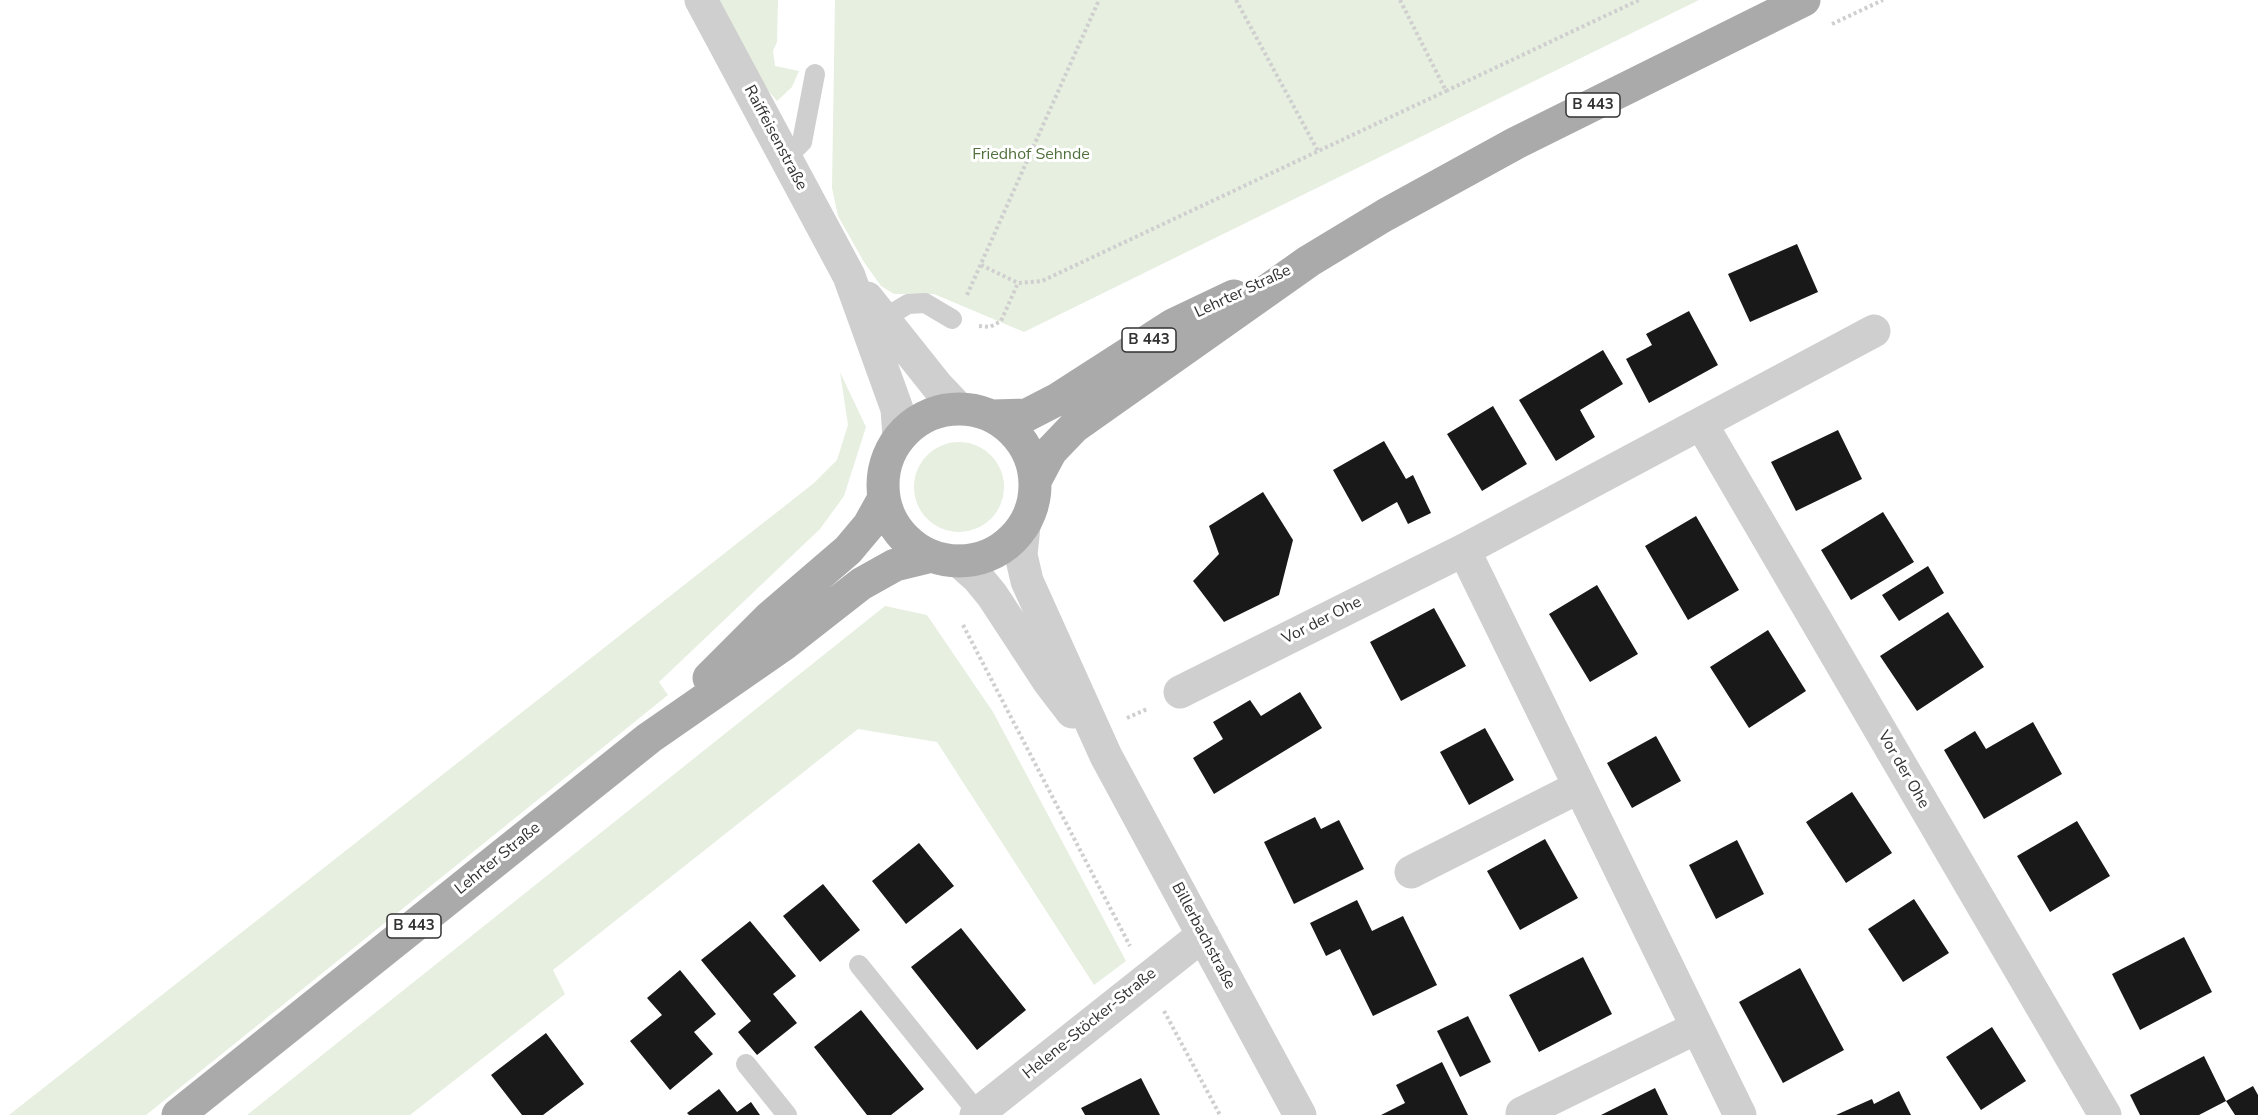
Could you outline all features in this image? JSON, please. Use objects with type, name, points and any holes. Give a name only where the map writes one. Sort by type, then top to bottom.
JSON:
[{"type":"main road","name":"B 443","points":[[1309,261],[1385,215],[1516,143],[1804,0]]},
{"type":"main road","name":"Lehrter Straße","points":[[993,416],[1027,415],[1058,399],[1173,325],[1309,261]]},
{"type":"main road","name":"Lehrter Straße","points":[[1035,481],[1051,451],[1074,427],[1309,261]]},
{"type":"main road","points":[[958,408],[976,410],[993,416],[1010,427],[1023,442],[1032,461],[1035,481],[1031,512],[1024,526],[1006,545],[984,557],[945,559],[910,543],[893,522],[884,498],[886,466],[899,437],[916,422],[936,412],[958,408]]},
{"type":"main road","name":"Lehrter Straße","points":[[649,738],[770,617],[848,550],[869,525],[884,498]]},
{"type":"main road","name":"Lehrter Straße","points":[[178,1115],[649,738],[783,645],[861,584],[895,565],[945,559]]},
{"type":"street","name":"Raiffeisenstraße","points":[[701,0],[849,276],[897,410],[899,437]]},
{"type":"street","name":"Raiffeisenstraße","points":[[849,276],[938,387],[958,408]]},
{"type":"street","name":"Vor der Ohe","points":[[1180,692],[1464,550],[1702,425],[1874,331]]},
{"type":"street","name":"Vor der Ohe","points":[[1702,425],[2105,1115]]},
{"type":"street","name":"Billerbachstraße","points":[[1024,526],[1022,555],[1027,581],[1106,756],[1300,1115]]},
{"type":"street","points":[[1464,550],[1578,788],[1740,1115]]},
{"type":"street","name":"Billerbachstraße","points":[[945,559],[978,578],[992,595],[1049,682],[1106,756]]},
{"type":"street","points":[[1411,873],[1578,788]]},
{"type":"street","name":"Helene-Stöcker-Straße","points":[[977,1114],[1203,935]]},
{"type":"street","points":[[1522,1113],[1696,1028]]},
{"type":"lane","points":[[786,158],[802,142],[815,74]]},
{"type":"lane","points":[[883,319],[908,304],[925,303],[952,319]]},
{"type":"lane","name":"Helene-Stöcker-Straße","points":[[859,965],[977,1114]]},
{"type":"lane","points":[[746,1064],[787,1115]]},
{"type":"path","points":[[1018,283],[1001,321],[990,327],[952,319],[981,266],[1099,0]]},
{"type":"path","points":[[1236,0],[1318,153]]},
{"type":"path","points":[[1400,0],[1446,91]]},
{"type":"path","points":[[981,266],[1018,283],[1042,281],[1639,0]]},
{"type":"path","points":[[963,624],[1220,1115]]},
{"type":"green space","points":[[717,0],[778,0],[777,42],[773,51],[775,66],[799,71],[792,87],[777,101],[761,82]]},
{"type":"green space","name":"Friedhof Sehnde","points":[[835,0],[1699,0],[1024,332],[934,294],[894,294],[881,286],[864,262],[838,216],[832,188]]},
{"type":"green space","points":[[840,372],[866,427],[844,496],[820,529],[659,682],[668,695],[146,1115],[9,1115],[814,483],[837,460],[848,425]]},
{"type":"green space","points":[[959,442],[976,445],[991,455],[1001,470],[1004,487],[1001,504],[991,519],[976,529],[959,532],[942,529],[927,519],[917,504],[914,487],[917,470],[927,455],[942,445]]},
{"type":"green space","points":[[885,606],[927,615],[993,712],[1126,961],[1094,985],[937,742],[858,729],[553,970],[565,994],[410,1115],[247,1115]]},
{"type":"building","points":[[1797,244],[1818,292],[1750,322],[1728,274]]},
{"type":"building","points":[[1689,311],[1718,365],[1649,403],[1626,359],[1652,345],[1646,334]]},
{"type":"building","points":[[1603,350],[1623,384],[1580,410],[1595,437],[1556,461],[1519,400]]},
{"type":"building","points":[[1493,406],[1527,464],[1482,491],[1447,434]]},
{"type":"building","points":[[1838,430],[1862,479],[1796,511],[1771,462]]},
{"type":"building","points":[[1384,441],[1406,479],[1413,475],[1431,513],[1408,524],[1397,502],[1362,522],[1333,470]]},
{"type":"building","points":[[1263,492],[1293,540],[1279,595],[1224,622],[1193,581],[1219,554],[1209,526]]},
{"type":"building","points":[[1883,512],[1914,562],[1851,600],[1821,550]]},
{"type":"building","points":[[1696,516],[1739,590],[1688,620],[1645,546]]},
{"type":"building","points":[[1928,566],[1944,593],[1899,621],[1882,595]]},
{"type":"building","points":[[1597,585],[1638,654],[1590,682],[1549,614]]},
{"type":"building","points":[[1434,608],[1466,666],[1401,701],[1370,642]]},
{"type":"building","points":[[1948,612],[1984,667],[1917,711],[1880,656]]},
{"type":"building","points":[[1768,630],[1806,691],[1749,728],[1710,667]]},
{"type":"building","points":[[1300,692],[1322,728],[1214,794],[1193,758],[1223,739],[1213,722],[1250,700],[1261,716]]},
{"type":"building","points":[[2033,722],[2062,774],[1984,819],[1944,750],[1975,731],[1986,749]]},
{"type":"building","points":[[1485,728],[1514,780],[1469,805],[1440,752]]},
{"type":"building","points":[[1656,736],[1681,781],[1632,808],[1607,763]]},
{"type":"building","points":[[1852,792],[1892,853],[1846,883],[1806,822]]},
{"type":"building","points":[[1315,817],[1321,829],[1339,820],[1364,869],[1294,904],[1264,842]]},
{"type":"building","points":[[2077,821],[2110,876],[2050,912],[2017,856]]},
{"type":"building","points":[[1545,839],[1578,898],[1520,930],[1487,871]]},
{"type":"building","points":[[1737,840],[1764,894],[1716,919],[1689,865]]},
{"type":"building","points":[[919,843],[954,886],[906,924],[872,881]]},
{"type":"building","points":[[823,884],[860,930],[820,962],[783,916]]},
{"type":"building","points":[[1914,899],[1949,953],[1903,982],[1868,929]]},
{"type":"building","points":[[1357,900],[1372,931],[1403,916],[1437,985],[1373,1016],[1340,949],[1326,956],[1310,923]]},
{"type":"building","points":[[750,921],[796,976],[773,994],[797,1023],[757,1055],[738,1032],[751,1021],[701,960]]},
{"type":"building","points":[[961,928],[1026,1010],[977,1050],[911,967]]},
{"type":"building","points":[[2184,937],[2212,992],[2140,1030],[2112,974]]},
{"type":"building","points":[[1583,957],[1612,1014],[1539,1052],[1509,995]]},
{"type":"building","points":[[1800,968],[1844,1050],[1783,1083],[1739,1002]]},
{"type":"building","points":[[680,970],[716,1014],[694,1032],[713,1054],[670,1090],[630,1041],[662,1015],[647,998]]},
{"type":"building","points":[[861,1010],[924,1089],[891,1115],[867,1115],[814,1047]]},
{"type":"building","points":[[1468,1016],[1491,1062],[1460,1077],[1437,1031]]},
{"type":"building","points":[[1992,1027],[2026,1081],[1981,1110],[1946,1057]]},
{"type":"building","points":[[546,1033],[584,1084],[543,1115],[522,1115],[491,1075]]},
{"type":"building","points":[[2204,1056],[2226,1101],[2199,1115],[2140,1115],[2130,1095]]},
{"type":"building","points":[[1442,1062],[1468,1115],[1381,1115],[1405,1103],[1396,1085]]},
{"type":"building","points":[[1141,1078],[1160,1115],[1085,1115],[1081,1108]]},
{"type":"building","points":[[2253,1086],[2258,1095],[2258,1115],[2235,1115],[2226,1101]]},
{"type":"building","points":[[1655,1088],[1668,1115],[1601,1115]]},
{"type":"building","points":[[719,1089],[737,1112],[751,1102],[760,1115],[689,1115],[687,1113]]},
{"type":"building","points":[[1899,1091],[1911,1115],[1836,1115],[1872,1099],[1874,1104]]}]
